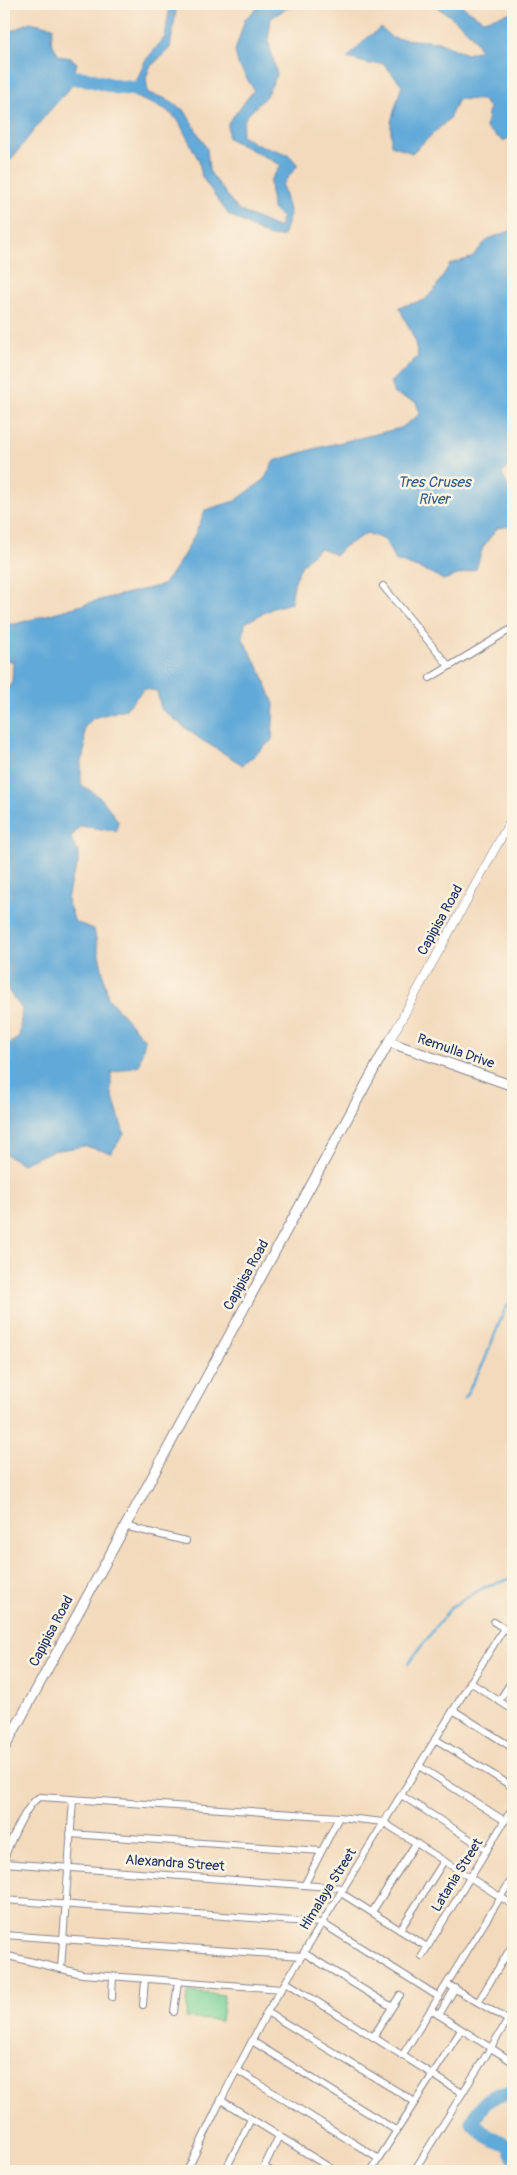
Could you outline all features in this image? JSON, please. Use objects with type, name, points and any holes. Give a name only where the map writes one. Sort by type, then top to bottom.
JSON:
[{"type":"main road","name":"Remulla Drive","points":[[389,1042],[513,1086]]},
{"type":"main road","name":"Capipisa Road","points":[[4,1749],[389,1042]]},
{"type":"street","points":[[383,586],[448,665]]},
{"type":"street","points":[[430,678],[448,665],[513,628]]},
{"type":"street","name":"Capipisa Road","points":[[389,1042],[513,816]]},
{"type":"street","points":[[124,1526],[186,1541]]},
{"type":"street","points":[[494,1622],[513,1634]]},
{"type":"street","name":"Himalaya Street","points":[[186,2171],[268,2012],[383,1822],[504,1628]]},
{"type":"street","points":[[499,1701],[513,1679]]},
{"type":"street","points":[[470,1682],[513,1710]]},
{"type":"street","points":[[453,1710],[513,1748]]},
{"type":"street","points":[[436,1739],[513,1787]]},
{"type":"street","points":[[419,1766],[505,1821]]},
{"type":"street","points":[[401,1795],[487,1850]]},
{"type":"street","points":[[4,1861],[8,1847],[36,1798],[40,1797],[339,1817],[383,1822],[513,1906]]},
{"type":"street","points":[[61,1969],[73,1800]]},
{"type":"street","name":"Latania Street","points":[[422,1956],[513,1808]]},
{"type":"street","points":[[305,1884],[339,1817]]},
{"type":"street","points":[[70,1834],[321,1852]]},
{"type":"street","points":[[372,1912],[416,1843]]},
{"type":"street","name":"Alexandra Street","points":[[4,1861],[68,1868],[305,1884],[342,1891],[427,1947]]},
{"type":"street","points":[[400,1930],[444,1861]]},
{"type":"street","points":[[402,2056],[513,1877]]},
{"type":"street","points":[[4,1900],[322,1924],[439,1997]]},
{"type":"street","points":[[4,1935],[303,1954],[392,2007]]},
{"type":"street","points":[[478,2002],[513,1944]]},
{"type":"street","points":[[4,1955],[82,1974],[282,1989]]},
{"type":"street","points":[[112,1997],[114,1977]]},
{"type":"street","points":[[143,2004],[145,1980]]},
{"type":"street","points":[[174,2012],[178,1982]]},
{"type":"street","points":[[286,1982],[462,2093]]},
{"type":"street","points":[[416,2170],[490,2048],[511,2021],[447,1984]]},
{"type":"street","points":[[439,2015],[455,1988]]},
{"type":"street","points":[[373,2037],[400,1995]]},
{"type":"street","points":[[431,2010],[512,2062]]},
{"type":"street","points":[[268,2012],[415,2102]]},
{"type":"street","points":[[371,2171],[461,2030]]},
{"type":"street","points":[[252,2041],[397,2131]]},
{"type":"street","points":[[237,2070],[379,2159]]},
{"type":"street","points":[[221,2100],[335,2171]]},
{"type":"street","points":[[225,2171],[251,2118]]},
{"type":"street","points":[[271,2171],[263,2169],[279,2136]]},
{"type":"green space","points":[[188,1992],[224,1995],[221,2021],[186,2018]]},
{"type":"water","points":[[168,4],[177,4],[170,48],[150,67],[146,78],[148,93],[164,98],[185,111],[207,149],[209,171],[238,210],[279,228],[282,218],[272,208],[270,181],[281,165],[228,138],[228,123],[254,90],[238,64],[235,51],[245,19],[262,4],[294,4],[271,18],[268,40],[277,75],[266,96],[245,118],[241,135],[256,144],[288,154],[298,165],[282,185],[290,214],[283,236],[270,237],[228,214],[202,177],[199,161],[178,120],[165,109],[133,96],[117,87],[131,85],[136,82],[145,61],[165,37],[170,5]]},
{"type":"water","points":[[432,4],[459,4],[483,20],[513,12],[513,136],[503,141],[486,128],[489,107],[482,100],[458,99],[449,119],[412,153],[391,145],[391,122],[402,85],[383,63],[369,64],[347,58],[367,38],[381,28],[392,38],[438,42],[467,54],[480,50],[477,43],[466,30],[453,18]]},
{"type":"water","points":[[30,22],[53,27],[51,41],[59,56],[71,58],[77,63],[70,88],[44,117],[10,161],[4,162],[4,35]]},
{"type":"water","name":"Tres Cruses River","points":[[513,230],[513,464],[509,465],[502,474],[513,495],[513,526],[497,528],[483,547],[476,569],[443,580],[432,573],[395,560],[385,540],[367,533],[345,546],[336,555],[320,548],[312,554],[298,572],[291,603],[273,608],[245,623],[243,639],[261,672],[274,704],[272,740],[243,765],[200,739],[161,709],[157,691],[144,689],[126,709],[93,718],[84,728],[85,748],[81,763],[81,784],[102,799],[118,821],[116,831],[80,826],[71,838],[78,853],[78,864],[71,880],[67,900],[75,922],[94,929],[108,998],[145,1040],[139,1065],[111,1073],[111,1090],[124,1134],[111,1153],[85,1146],[52,1151],[22,1164],[4,1153],[4,1048],[19,1037],[22,1009],[4,985],[4,692],[12,682],[13,661],[4,660],[4,624],[15,624],[103,599],[163,585],[187,549],[205,510],[235,501],[264,480],[274,461],[317,448],[401,428],[420,414],[416,402],[394,394],[390,382],[402,373],[418,356],[414,338],[399,307],[425,300],[435,289],[450,264],[471,258],[488,239]]},
{"type":"waterway","points":[[54,76],[88,79],[117,87],[138,89]]},
{"type":"waterway","points":[[464,1399],[484,1362],[504,1311],[513,1298]]},
{"type":"waterway","points":[[408,1664],[451,1607],[483,1588],[513,1578]]},
{"type":"waterway","points":[[513,2094],[499,2095],[488,2100],[472,2122],[487,2136],[509,2146],[513,2156]]}]
